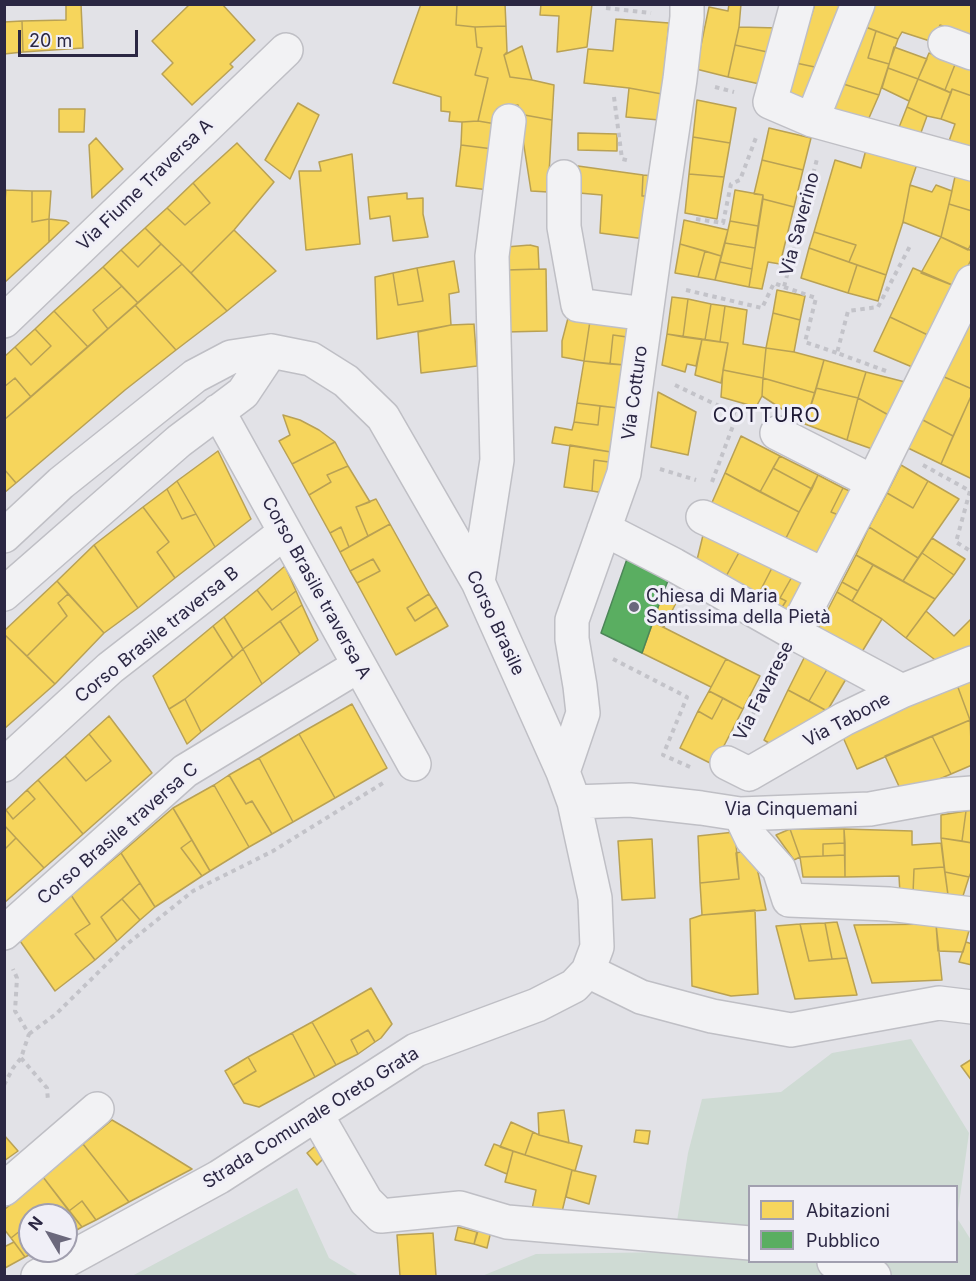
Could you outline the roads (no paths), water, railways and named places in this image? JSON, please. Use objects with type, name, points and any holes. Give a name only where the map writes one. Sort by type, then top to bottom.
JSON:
[{"type":"street","name":"Via Cotturo","points":[[568,787],[583,713],[572,639],[572,620],[624,473],[680,79],[687,4]]},
{"type":"street","points":[[797,4],[770,102],[819,122],[972,164]]},
{"type":"street","points":[[819,122],[858,4]]},
{"type":"street","name":"Via Fiume Traversa A","points":[[4,321],[286,50]]},
{"type":"street","points":[[478,582],[497,460],[492,256],[509,121]]},
{"type":"street","points":[[564,177],[564,227],[578,304],[646,315]]},
{"type":"street","name":"Via Favarese","points":[[794,633],[873,482],[972,282]]},
{"type":"street","points":[[4,594],[179,441],[243,393],[271,351]]},
{"type":"street","name":"Corso Brasile","points":[[4,536],[61,483],[195,376],[231,357],[271,351],[311,359],[346,381],[383,417],[478,582],[568,787],[595,898],[597,947],[588,971]]},
{"type":"street","name":"Corso Brasile traversa A","points":[[218,411],[414,764]]},
{"type":"street","points":[[777,433],[873,482]]},
{"type":"street","points":[[703,517],[824,575]]},
{"type":"street","points":[[604,529],[674,565],[902,691]]},
{"type":"street","name":"Corso Brasile traversa B","points":[[4,765],[110,668],[285,532]]},
{"type":"street","name":"Via Tabone","points":[[727,762],[749,774],[844,719],[902,691],[972,663]]},
{"type":"street","name":"Corso Brasile traversa C","points":[[4,933],[185,771],[358,666]]},
{"type":"street","name":"Via Cinquemani","points":[[568,787],[630,800],[740,814],[870,809],[946,795],[972,793]]},
{"type":"street","points":[[740,814],[752,839],[779,869],[789,900],[889,904],[972,915]]},
{"type":"street","points":[[588,971],[641,997],[712,1016],[791,1030],[939,1002],[972,1007]]},
{"type":"street","name":"Strada Comunale Oreto Grata","points":[[38,1276],[219,1177],[416,1050],[537,1005],[574,986],[588,971]]},
{"type":"street","points":[[4,1189],[98,1109]]},
{"type":"street","points":[[316,1114],[366,1201],[381,1216],[460,1208],[507,1222],[748,1243]]},
{"type":"street","points":[[837,1263],[874,1276]]},
{"type":"place","name":"Chiesa di Maria Santissima della Pietà","points":[[634,607]]},
{"type":"district","name":"COTTURO","points":[[767,416]]}]
